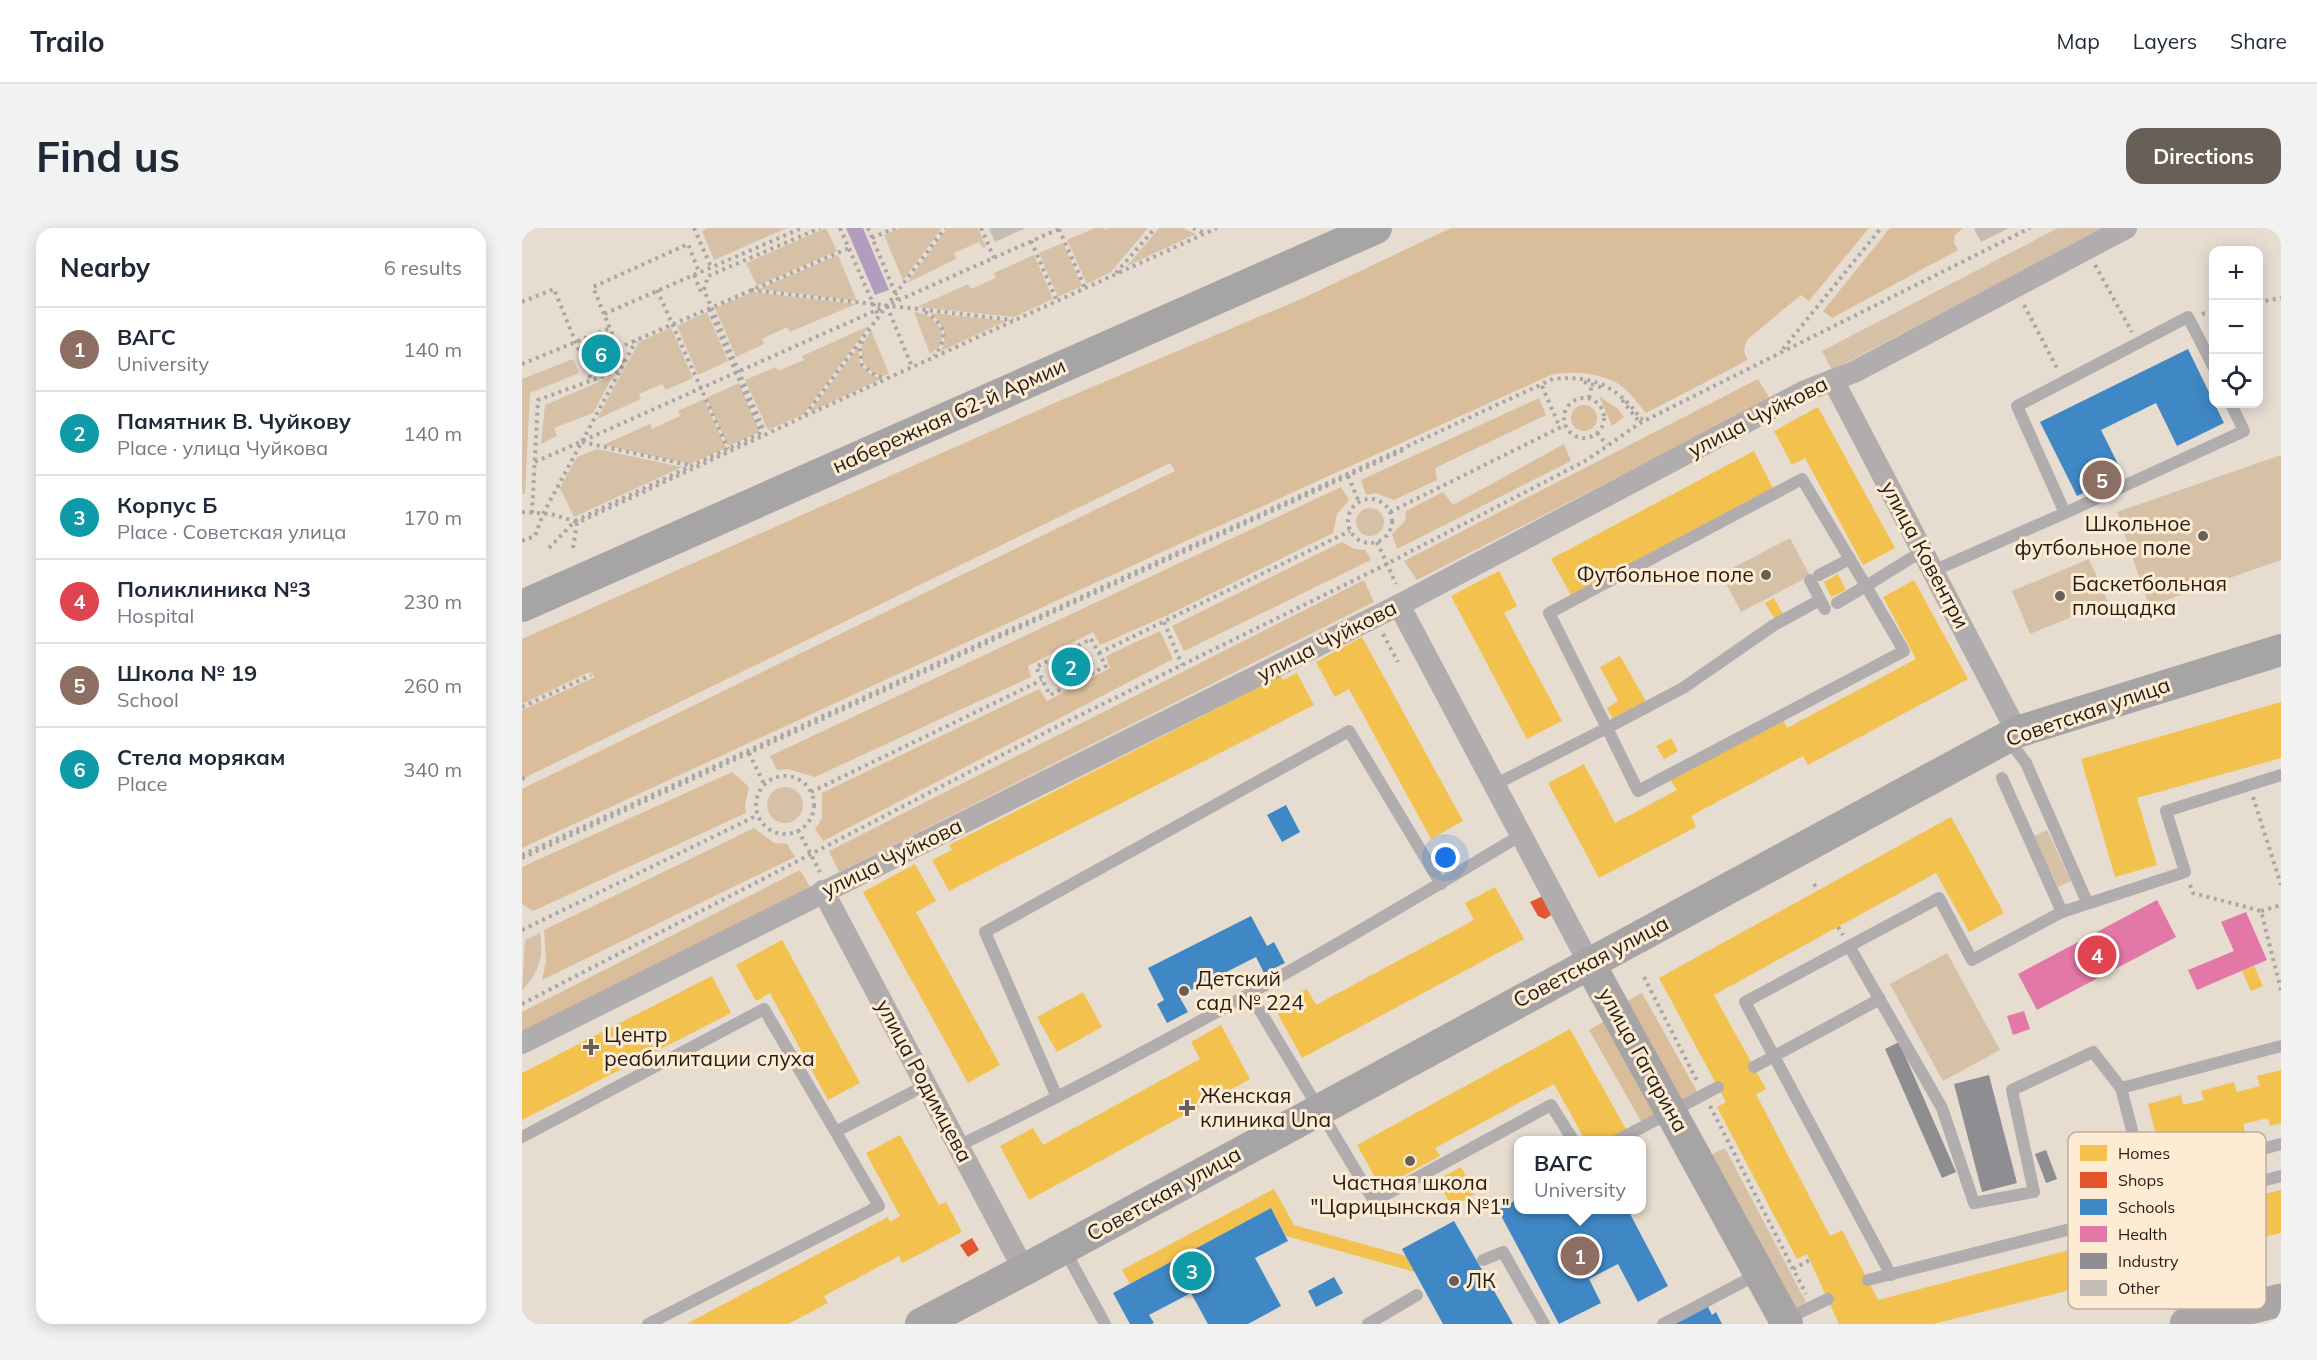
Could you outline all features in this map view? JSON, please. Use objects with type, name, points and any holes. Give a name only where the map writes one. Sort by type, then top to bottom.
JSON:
[{"type":"main road","points":[[2266,1304],[2281,1300]]},
{"type":"main road","points":[[2186,1324],[2245,1309]]},
{"type":"street","name":"набережная 62-й Армии","points":[[522,606],[1376,228]]},
{"type":"street","name":"улица Чуйкова","points":[[522,1043],[823,891],[1397,594],[1805,391],[1854,372],[2126,228]]},
{"type":"street","name":"улица Ковентри","points":[[1833,380],[1929,562],[2012,734]]},
{"type":"street","name":"улица Гагарина","points":[[1397,594],[1494,785],[1671,1112],[1760,1273],[1795,1317]]},
{"type":"street","name":"Советская улица","points":[[921,1324],[1064,1249],[2012,734],[2281,650]]},
{"type":"street","name":"улица Родимцева","points":[[823,891],[1024,1270]]},
{"type":"lane","points":[[2065,513],[2017,406],[2188,317],[2209,358]]},
{"type":"lane","points":[[1837,603],[1911,558],[1929,562],[2065,513],[2244,431],[2233,408]]},
{"type":"lane","points":[[1802,479],[1866,586],[1904,651],[1638,791],[1549,613],[1802,479]]},
{"type":"lane","points":[[1494,785],[1683,688],[1774,625],[1823,604],[1814,577],[1850,559]]},
{"type":"lane","points":[[1057,1097],[985,932],[1349,731],[1441,884]]},
{"type":"lane","points":[[2012,734],[2087,902]]},
{"type":"lane","points":[[1891,1275],[1744,1002],[1939,898],[1972,960],[2062,912],[2185,872],[2166,812],[2281,775]]},
{"type":"lane","points":[[2002,778],[2062,912]]},
{"type":"lane","points":[[958,1146],[1057,1097],[1250,994],[1521,835]]},
{"type":"lane","points":[[1849,946],[1942,1108],[1974,1203],[2034,1192],[2012,1090],[2093,1052],[2121,1088],[2133,1132]]},
{"type":"lane","points":[[1250,994],[1374,1201],[1551,1105],[1570,1136]]},
{"type":"lane","points":[[1754,1067],[1880,999]]},
{"type":"lane","points":[[522,1137],[764,1009],[879,1206],[648,1324]]},
{"type":"lane","points":[[2121,1088],[2281,1046]]},
{"type":"lane","points":[[837,1131],[926,1085]]},
{"type":"lane","points":[[1626,1136],[1718,1087]]},
{"type":"lane","points":[[2266,1148],[2281,1144]]},
{"type":"lane","points":[[2266,1180],[2281,1176]]},
{"type":"lane","points":[[1868,1280],[2068,1230]]},
{"type":"lane","points":[[1064,1249],[1105,1324]]},
{"type":"lane","points":[[1483,1260],[1503,1252],[1544,1324]]},
{"type":"lane","points":[[1663,1324],[1760,1273]]},
{"type":"lane","points":[[1368,1324],[1417,1295]]},
{"type":"lane","points":[[1795,1317],[1828,1299]]},
{"type":"path","points":[[694,228],[711,267]]},
{"type":"path","points":[[604,314],[802,228]]},
{"type":"path","points":[[710,308],[704,290],[708,276],[820,228]]},
{"type":"path","points":[[840,228],[879,316]]},
{"type":"path","points":[[868,228],[902,307]]},
{"type":"path","points":[[872,238],[895,228]]},
{"type":"path","points":[[805,416],[945,228]]},
{"type":"path","points":[[981,228],[994,258]]},
{"type":"path","points":[[535,462],[1060,228],[1085,288]]},
{"type":"path","points":[[1115,275],[1155,228]]},
{"type":"path","points":[[1193,228],[1205,234]]},
{"type":"path","points":[[549,548],[576,522],[762,432],[805,416],[1217,228]]},
{"type":"path","points":[[1782,350],[1881,228]]},
{"type":"path","points":[[522,1004],[1053,729],[1386,564],[1587,460],[1640,423],[2025,228]]},
{"type":"path","points":[[522,856],[1541,384],[1569,378],[1598,382],[1627,400],[1641,419],[2030,228]]},
{"type":"path","points":[[1031,241],[1058,301]]},
{"type":"path","points":[[624,362],[593,286],[688,244],[710,308],[762,426],[762,432]]},
{"type":"path","points":[[618,348],[849,248]]},
{"type":"path","points":[[2094,264],[2138,343]]},
{"type":"path","points":[[522,302],[554,289],[591,380]]},
{"type":"path","points":[[657,290],[728,450]]},
{"type":"path","points":[[752,290],[1015,320]]},
{"type":"path","points":[[2263,301],[2281,297]]},
{"type":"path","points":[[2022,303],[2064,382]]},
{"type":"path","points":[[887,306],[912,367]]},
{"type":"path","points":[[919,309],[932,316],[943,331],[942,346],[934,357]]},
{"type":"path","points":[[522,364],[610,328]]},
{"type":"path","points":[[865,335],[860,350],[862,365],[876,376],[886,378]]},
{"type":"path","points":[[522,541],[535,536],[543,514],[636,340]]},
{"type":"path","points":[[532,513],[538,400],[621,369]]},
{"type":"path","points":[[522,856],[1557,380],[1578,380],[1600,386],[1624,401],[1640,423]]},
{"type":"path","points":[[1589,398],[1592,384]]},
{"type":"path","points":[[1542,386],[1563,427],[1579,438],[1586,438],[1597,433],[1604,422],[1602,410],[1589,398],[1576,399],[1566,407],[1563,427]]},
{"type":"path","points":[[1390,512],[1563,427]]},
{"type":"path","points":[[1597,433],[1607,445]]},
{"type":"path","points":[[582,442],[693,466]]},
{"type":"path","points":[[1348,476],[1359,502]]},
{"type":"path","points":[[1366,500],[1380,502],[1390,512],[1392,527],[1389,533],[1377,542],[1359,540],[1350,531],[1348,518],[1359,502],[1366,500]]},
{"type":"path","points":[[522,512],[543,514],[576,522]]},
{"type":"path","points":[[573,549],[576,522]]},
{"type":"path","points":[[1099,653],[1350,531]]},
{"type":"path","points":[[1377,542],[1397,594]]},
{"type":"path","points":[[1164,622],[1182,665]]},
{"type":"path","points":[[1379,625],[1398,663]]},
{"type":"path","points":[[1091,639],[1106,666],[1050,695],[1042,680],[1036,667],[1091,639]]},
{"type":"path","points":[[522,707],[591,675]]},
{"type":"path","points":[[811,792],[1042,680]]},
{"type":"path","points":[[749,753],[765,784]]},
{"type":"path","points":[[522,780],[529,776]]},
{"type":"path","points":[[790,776],[798,779],[811,792],[814,809],[806,825],[798,831],[780,833],[770,829],[758,815],[757,799],[765,784],[772,779],[790,776]]},
{"type":"path","points":[[2249,785],[2281,885]]},
{"type":"path","points":[[522,930],[758,815]]},
{"type":"path","points":[[798,831],[811,854]]},
{"type":"path","points":[[2185,872],[2193,893],[2261,911],[2281,904]]},
{"type":"path","points":[[1814,884],[1818,890]]},
{"type":"path","points":[[2261,911],[2281,990]]},
{"type":"path","points":[[1644,977],[1793,1269],[1795,1317]]},
{"type":"path","points":[[1793,1269],[1810,1260]]},
{"type":"shaded area","points":[[708,228],[787,228],[714,260],[702,231]]},
{"type":"shaded area","points":[[826,228],[837,251],[757,286],[746,263]]},
{"type":"shaded area","points":[[846,228],[863,228],[889,290],[875,295]]},
{"type":"shaded area","points":[[900,228],[942,228],[903,280],[884,235]]},
{"type":"shaded area","points":[[947,228],[978,228],[986,247],[983,248],[979,242],[954,253],[956,259],[907,283]]},
{"type":"shaded area","points":[[1095,228],[1105,230],[1148,228],[1111,272],[1087,284],[1067,240]]},
{"type":"shaded area","points":[[1159,228],[1183,228],[1196,234],[1127,266]]},
{"type":"shaded area","points":[[1451,228],[1869,228],[1809,301],[1801,295],[1748,339],[1744,350],[1748,360],[1646,413],[1624,388],[1608,379],[1579,373],[1551,375],[522,848],[522,789],[1175,471],[1170,463],[522,779],[522,710],[595,677],[590,672],[522,704],[522,639],[1059,401],[1299,300]]},
{"type":"shaded area","points":[[1890,228],[1963,228],[1955,235],[1954,243],[1958,250],[1832,318],[1823,311]]},
{"type":"shaded area","points":[[2058,228],[2106,228],[1832,370],[1822,351]]},
{"type":"shaded area","points":[[1063,243],[1082,286],[1058,297],[1039,253]]},
{"type":"shaded area","points":[[838,255],[857,301],[759,289]]},
{"type":"shaded area","points":[[1034,255],[1053,299],[1014,317],[917,307],[968,284],[971,289],[996,278],[994,273]]},
{"type":"shaded area","points":[[753,292],[856,304],[790,332],[787,327],[762,339],[764,344],[736,357],[715,308]]},
{"type":"shaded area","points":[[707,312],[728,361],[698,375],[677,326]]},
{"type":"shaded area","points":[[914,312],[931,318],[942,333],[940,346],[930,354]]},
{"type":"shaded area","points":[[931,313],[1006,321],[941,351],[944,330]]},
{"type":"shaded area","points":[[869,326],[804,414],[768,430],[745,380],[776,367],[778,371],[804,360],[802,356]]},
{"type":"shaded area","points":[[671,328],[693,378],[666,390],[662,384],[639,394],[641,399],[597,419],[639,342]]},
{"type":"shaded area","points":[[871,330],[889,374],[873,373],[862,360],[862,346]]},
{"type":"shaded area","points":[[858,347],[860,364],[870,374],[881,379],[810,412]]},
{"type":"shaded area","points":[[573,359],[579,373],[530,393],[525,494],[522,494],[522,379]]},
{"type":"shaded area","points":[[613,376],[593,413],[554,428],[557,436],[541,444],[545,405]]},
{"type":"shaded area","points":[[1758,379],[1770,399],[1417,580],[1404,561]]},
{"type":"shaded area","points":[[739,383],[759,430],[758,433],[728,446],[706,398]]},
{"type":"shaded area","points":[[1599,396],[1618,409],[1624,417],[1612,426]]},
{"type":"shaded area","points":[[1539,398],[1546,415],[1435,468],[1437,480],[1394,500],[1376,493],[1366,495],[1361,480]]},
{"type":"shaded area","points":[[704,399],[726,448],[690,464],[603,445],[650,424],[652,429],[680,416],[678,411]]},
{"type":"shaded area","points":[[1584,405],[1593,409],[1597,418],[1593,427],[1584,431],[1575,427],[1571,418],[1575,409]]},
{"type":"shaded area","points":[[1564,444],[1571,461],[1397,549],[1392,534],[1405,521],[1406,511],[1443,492],[1453,505]]},
{"type":"shaded area","points":[[597,449],[682,467],[574,517],[560,488],[577,457]]},
{"type":"shaded area","name":"Школьное футбольное поле","points":[[2281,455],[2281,560],[2149,606],[2117,512]]},
{"type":"shaded area","points":[[1341,487],[1349,500],[1337,514],[1333,533],[1168,615],[1100,645],[1093,632],[1028,666],[1031,677],[815,777],[788,769],[777,770],[770,756]]},
{"type":"shaded area","points":[[1370,508],[1380,512],[1384,522],[1380,532],[1370,536],[1360,532],[1356,522],[1360,512]]},
{"type":"shaded area","name":"Футбольное поле","points":[[1790,538],[1810,576],[1741,612],[1721,574]]},
{"type":"shaded area","points":[[1342,542],[1354,549],[1365,550],[1371,560],[1184,651],[1172,626]]},
{"type":"shaded area","name":"Баскетбольная площадка","points":[[2089,559],[2108,602],[2030,634],[2012,591]]},
{"type":"shaded area","points":[[1364,580],[1374,602],[839,872],[829,851]]},
{"type":"shaded area","points":[[1160,631],[1173,659],[823,841],[815,829],[822,818],[822,793],[1039,689],[1047,701],[1110,668],[1106,656]]},
{"type":"shaded area","points":[[732,772],[749,787],[745,805],[746,813],[533,911],[522,904],[522,867]]},
{"type":"shaded area","points":[[785,787],[798,792],[803,805],[798,818],[785,823],[772,818],[767,805],[772,792]]},
{"type":"shaded area","points":[[754,828],[774,843],[787,844],[795,857],[542,980],[546,961],[544,930]]},
{"type":"shaded area","points":[[2047,830],[2071,881],[2058,887],[2034,836]]},
{"type":"shaded area","points":[[800,870],[810,887],[522,1033],[522,1012]]},
{"type":"shaded area","points":[[540,933],[539,964],[533,977],[522,990],[525,940]]},
{"type":"shaded area","points":[[1947,953],[2000,1050],[1943,1081],[1890,984]]},
{"type":"shaded area","points":[[1642,993],[1698,1093],[1676,1106],[1620,1005]]},
{"type":"shaded area","points":[[1611,1017],[1664,1111],[1642,1123],[1589,1030]]},
{"type":"shaded area","points":[[1725,1148],[1806,1302],[1788,1311],[1706,1157]]},
{"type":"building: Homes","points":[[1818,407],[1895,548],[1863,565],[1805,458],[1792,465],[1774,431]]},
{"type":"building: Homes","points":[[1754,451],[1773,488],[1571,595],[1551,559]]},
{"type":"building: Homes","points":[[1499,571],[1517,606],[1504,613],[1562,721],[1527,739],[1451,596]]},
{"type":"building: Homes","points":[[1838,574],[1846,590],[1831,597],[1824,582]]},
{"type":"building: Homes","points":[[1914,580],[1968,679],[1808,765],[1803,756],[1691,816],[1696,827],[1599,878],[1548,783],[1584,764],[1615,823],[1677,790],[1670,779],[1783,719],[1787,728],[1916,659],[1883,597]]},
{"type":"building: Homes","points":[[1774,598],[1783,614],[1775,619],[1765,603]]},
{"type":"building: Homes","points":[[1362,637],[1463,821],[1431,839],[1349,689],[1335,697],[1316,662]]},
{"type":"building: Homes","points":[[1620,656],[1646,701],[1613,719],[1607,708],[1618,701],[1600,667]]},
{"type":"building: Homes","points":[[1297,673],[1314,705],[949,891],[932,860],[952,850],[949,845],[1281,676],[1283,680]]},
{"type":"building: Homes","points":[[2281,702],[2281,758],[2137,798],[2157,865],[2115,877],[2081,759]]},
{"type":"building: Homes","points":[[1671,738],[1678,751],[1664,759],[1656,746]]},
{"type":"building: Homes","points":[[1951,817],[2004,913],[1969,932],[1936,873],[1714,995],[1766,1089],[1756,1094],[1830,1236],[1842,1230],[1878,1300],[2068,1250],[2068,1291],[1933,1324],[1839,1324],[1807,1254],[1797,1259],[1717,1107],[1726,1102],[1659,978]]},
{"type":"building: Homes","points":[[915,864],[936,901],[916,912],[1000,1065],[968,1083],[863,892]]},
{"type":"building: Homes","points":[[1495,887],[1524,939],[1302,1058],[1274,1007],[1307,989],[1316,1005],[1474,920],[1465,903]]},
{"type":"building: Homes","points":[[782,940],[860,1083],[828,1100],[770,993],[756,1001],[736,965]]},
{"type":"building: Homes","points":[[2254,966],[2263,986],[2251,991],[2242,971]]},
{"type":"building: Homes","points":[[712,976],[731,1013],[522,1120],[522,1073]]},
{"type":"building: Homes","points":[[1083,992],[1102,1027],[1057,1052],[1037,1017]]},
{"type":"building: Homes","points":[[1221,1025],[1250,1079],[1029,1200],[1000,1146],[1033,1128],[1043,1145],[1200,1059],[1191,1042]]},
{"type":"building: Homes","points":[[1570,1029],[1627,1131],[1617,1136],[1583,1136],[1554,1084],[1435,1148],[1440,1156],[1381,1188],[1357,1145]]},
{"type":"building: Homes","points":[[2281,1070],[2281,1123],[2270,1126],[2268,1118],[2243,1124],[2245,1132],[2155,1132],[2148,1104],[2181,1095],[2183,1105],[2204,1100],[2201,1091],[2234,1082],[2237,1092],[2260,1086],[2257,1076]]},
{"type":"building: Homes","points":[[900,1135],[939,1205],[946,1202],[962,1232],[902,1263],[899,1256],[824,1296],[828,1303],[788,1324],[686,1324],[888,1217],[890,1222],[900,1216],[866,1153]]},
{"type":"building: Homes","points":[[1461,1167],[1475,1194],[1452,1207],[1437,1180]]},
{"type":"building: Homes","points":[[1274,1189],[1294,1225],[1406,1256],[1415,1272],[1286,1236],[1271,1208],[1130,1284],[1122,1270]]},
{"type":"building: Homes","points":[[2281,1190],[2281,1233],[2266,1236],[2266,1194]]},
{"type":"building: Shops","points":[[1545,895],[1551,915],[1545,919],[1538,916],[1530,902]]},
{"type":"building: Shops","points":[[972,1238],[979,1250],[968,1257],[960,1245]]},
{"type":"building: Schools","points":[[2188,349],[2209,392],[2209,408],[2217,408],[2224,423],[2177,446],[2156,403],[2101,430],[2123,474],[2077,496],[2040,422]]},
{"type":"building: Schools","points":[[1286,805],[1300,832],[1282,842],[1267,815]]},
{"type":"building: Schools","name":"Детский сад № 224","points":[[1251,916],[1267,946],[1274,942],[1285,963],[1264,973],[1256,957],[1179,996],[1188,1012],[1167,1023],[1157,1004],[1164,1000],[1148,968]]},
{"type":"building: Schools","points":[[1514,1201],[1514,1214],[1630,1214],[1668,1286],[1638,1302],[1618,1264],[1589,1279],[1601,1303],[1559,1324],[1498,1210]]},
{"type":"building: Schools","points":[[1271,1208],[1288,1241],[1255,1258],[1281,1306],[1248,1324],[1208,1324],[1191,1293],[1149,1315],[1154,1323],[1130,1324],[1113,1293]]},
{"type":"building: Schools","name":"ЛК","points":[[1454,1221],[1513,1324],[1443,1324],[1402,1249]]},
{"type":"building: Schools","points":[[1334,1277],[1343,1293],[1316,1307],[1308,1291]]},
{"type":"building: Schools","points":[[1707,1305],[1712,1315],[1716,1312],[1722,1324],[1671,1324]]},
{"type":"building: Health","points":[[2157,900],[2176,937],[2037,1010],[2018,974]]},
{"type":"building: Health","points":[[2246,912],[2267,960],[2197,990],[2188,970],[2234,951],[2221,922]]},
{"type":"building: Health","points":[[2024,1011],[2030,1029],[2013,1035],[2007,1016]]},
{"type":"building: Industry","points":[[1899,1042],[1956,1172],[1942,1178],[1885,1049]]},
{"type":"building: Industry","points":[[1989,1075],[2017,1183],[1982,1192],[1954,1084]]},
{"type":"building: Industry","points":[[2046,1150],[2057,1179],[2046,1183],[2035,1154]]},
{"type":"building: Other","points":[[989,228],[1026,228],[995,242]]},
{"type":"building: Other","points":[[2009,228],[1981,242],[1974,229]]},
{"type":"building: Other","points":[[607,345],[613,358],[598,364],[593,351]]},
{"type":"place","name":"Стела морякам","points":[[601,354]]},
{"type":"place","name":"Школа № 19","points":[[2102,480]]},
{"type":"place","name":"Школьное футбольное поле","points":[[2203,536]]},
{"type":"place","name":"Футбольное поле","points":[[1766,575]]},
{"type":"place","name":"Баскетбольная площадка","points":[[2060,596]]},
{"type":"place","name":"Памятник В. Чуйкову","points":[[1071,667]]},
{"type":"place","name":"Поликлиника №3","points":[[2097,955]]},
{"type":"place","name":"Детский сад № 224","points":[[1184,991]]},
{"type":"place","name":"Центр реабилитации слуха","points":[[591,1047]]},
{"type":"place","name":"Женская клиника Una","points":[[1187,1108]]},
{"type":"place","name":"Частная школа \"Царицынская №1\"","points":[[1410,1161]]},
{"type":"place","name":"ВАГС","points":[[1580,1256]]},
{"type":"place","name":"Корпус Б","points":[[1192,1271]]},
{"type":"place","name":"ЛК","points":[[1454,1281]]}]
